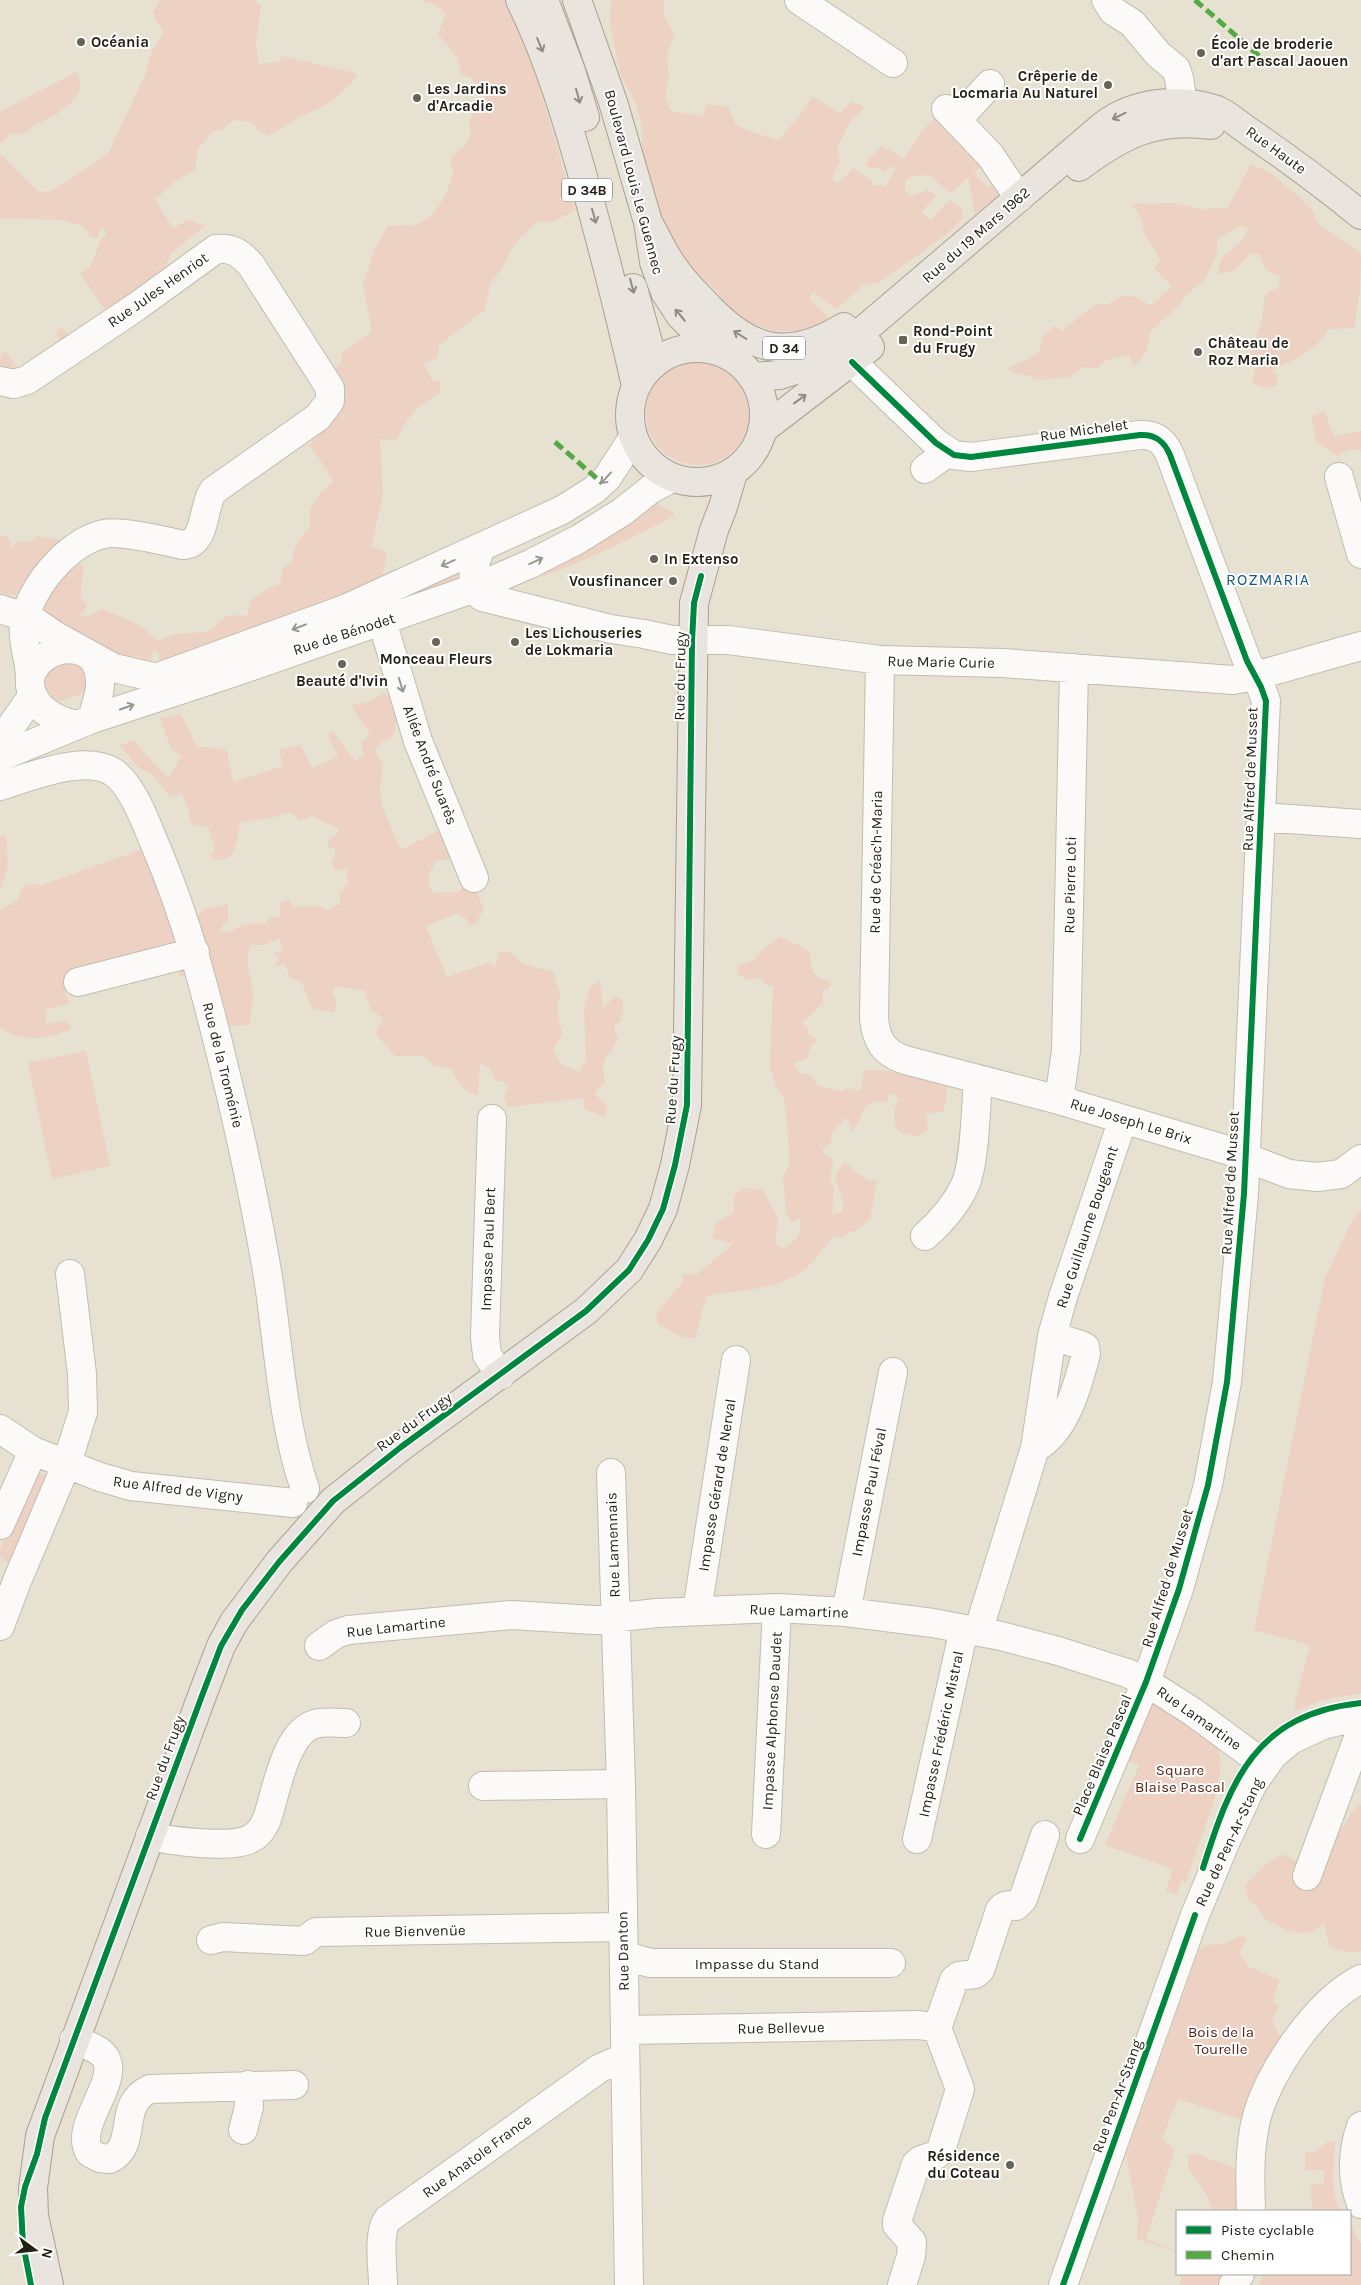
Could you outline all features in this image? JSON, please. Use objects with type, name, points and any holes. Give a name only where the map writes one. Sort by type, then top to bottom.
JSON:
[{"type":"main road","name":"D 34B","points":[[520,0],[546,60],[576,152],[620,308],[636,386]]},
{"type":"main road","name":"Boulevard Louis Le Guennec","points":[[544,0],[571,71],[609,198],[654,364]]},
{"type":"main road","name":"Boulevard Louis Le Guennec","points":[[577,0],[609,88],[648,222],[654,262],[665,292],[680,315],[714,350]]},
{"type":"main road","name":"Rue du 19 Mars 1962","points":[[752,377],[780,375],[825,358],[878,319],[1112,119],[1141,108],[1175,110]]},
{"type":"main road","name":"Rue Haute","points":[[1175,110],[1217,110],[1236,120],[1361,215]]},
{"type":"main road","name":"Rue du 19 Mars 1962","points":[[762,430],[800,399],[852,362],[1011,222],[1088,161],[1131,133],[1151,126],[1175,110]]},
{"type":"main road","name":"D 34","points":[[648,222],[674,269],[715,314],[748,340],[777,348],[804,346],[833,334],[952,255]]},
{"type":"main road","points":[[681,480],[714,480],[733,473],[753,452],[762,430],[763,402],[752,377],[738,362],[714,350],[687,349],[669,354],[654,364],[636,386],[630,412],[633,438],[648,462],[658,470],[681,480],[706,502],[714,530]]},
{"type":"main road","name":"Rue du Frugy","points":[[49,2285],[34,2216],[33,2188],[37,2154],[45,2118],[203,1693],[228,1632],[258,1588],[333,1500],[401,1447],[586,1311],[629,1270],[656,1226],[675,1165],[687,1105],[694,603],[714,530],[723,508],[733,473]]},
{"type":"main road","name":"Rue du Frugy","points":[[31,2285],[23,2244],[21,2219],[25,2187],[37,2154]]},
{"type":"street","points":[[1106,0],[1113,11],[1129,12],[1158,54],[1176,69],[1179,78],[1175,110]]},
{"type":"street","points":[[792,1],[892,63]]},
{"type":"street","points":[[990,84],[951,115],[990,155],[1019,198]]},
{"type":"street","name":"Rue Jules Henriot","points":[[0,381],[14,384],[27,380],[136,307],[216,248],[226,248],[241,253],[251,265],[328,382],[331,398],[328,406],[318,417],[213,491],[207,502],[198,536],[191,545],[114,533],[100,534],[67,554],[43,580],[32,597],[12,613]]},
{"type":"street","points":[[852,362],[948,452],[925,469]]},
{"type":"street","name":"Rue Michelet","points":[[948,452],[964,457],[979,456],[1140,435],[1153,436],[1162,441],[1170,455],[1247,661],[1255,676]]},
{"type":"street","name":"Rue de Bénodet","points":[[79,714],[157,678],[345,610],[562,510],[587,495],[607,478],[633,438]]},
{"type":"street","points":[[1339,477],[1361,554]]},
{"type":"street","name":"Rue de Bénodet","points":[[2,742],[79,714],[382,621],[475,588],[579,539],[622,512],[651,489],[681,480]]},
{"type":"street","points":[[475,588],[473,573],[480,549]]},
{"type":"street","points":[[506,575],[513,596],[521,606]]},
{"type":"street","points":[[398,586],[408,612]]},
{"type":"street","name":"Rue Marie Curie","points":[[475,588],[482,597],[626,633],[644,634],[672,640],[743,642],[880,660],[1003,663],[1234,680],[1255,676],[1361,646]]},
{"type":"street","points":[[12,613],[114,668],[136,675],[157,678]]},
{"type":"street","points":[[2,742],[32,686],[38,662],[54,651],[68,649],[87,653],[93,660],[100,680],[79,714],[41,707],[32,686],[23,633],[12,613]]},
{"type":"street","name":"Allée André Suarès","points":[[382,621],[418,741],[474,878]]},
{"type":"street","name":"Rue de Créac'h-Maria","points":[[880,660],[874,1018],[880,1044],[894,1056]]},
{"type":"street","name":"Rue Pierre Loti","points":[[1059,1100],[1066,1051],[1074,668]]},
{"type":"street","name":"Rue Alfred de Musset","points":[[1146,1682],[1189,1556],[1208,1484],[1232,1347],[1244,1194],[1266,710],[1264,694],[1255,676]]},
{"type":"street","name":"Rue de la Troménie","points":[[0,786],[73,766],[98,767],[115,774],[131,793],[166,872],[195,952],[250,1179],[267,1274],[287,1419],[297,1466],[299,1496]]},
{"type":"street","points":[[1261,818],[1361,824]]},
{"type":"street","points":[[78,982],[195,952]]},
{"type":"street","name":"Rue Joseph Le Brix","points":[[894,1056],[1124,1119],[1245,1156],[1289,1174],[1317,1177],[1340,1174],[1361,1159]]},
{"type":"street","points":[[925,1236],[948,1213],[968,1176],[978,1079]]},
{"type":"street","name":"Impasse Paul Bert","points":[[492,1119],[485,1345],[487,1355],[501,1375]]},
{"type":"street","name":"Rue Guillaume Bougeant","points":[[971,1630],[1035,1448],[1052,1336],[1069,1277],[1124,1119]]},
{"type":"street","points":[[0,1626],[8,1577],[67,1464],[81,1421],[83,1403],[70,1274]]},
{"type":"street","points":[[1035,1448],[1044,1443],[1058,1429],[1086,1354],[1085,1347],[1052,1336]]},
{"type":"street","name":"Impasse Gérard de Nerval","points":[[697,1611],[736,1360]]},
{"type":"street","name":"Impasse Paul Féval","points":[[846,1612],[893,1372]]},
{"type":"street","points":[[0,1429],[33,1451],[0,1525]]},
{"type":"street","name":"Rue Alfred de Vigny","points":[[33,1451],[100,1477],[131,1486],[299,1496]]},
{"type":"street","name":"Rue Lamennais","points":[[612,1473],[611,1523],[616,1618]]},
{"type":"street","points":[[308,1528],[296,1517],[299,1496],[318,1490],[333,1500]]},
{"type":"street","name":"Rue Lamartine","points":[[319,1646],[336,1634],[348,1630],[510,1615],[530,1614],[582,1620],[697,1611],[777,1608],[846,1612],[926,1622],[971,1630],[1078,1657],[1146,1682],[1193,1712],[1259,1760]]},
{"type":"street","name":"Impasse Alphonse Daudet","points":[[766,1834],[777,1608]]},
{"type":"street","name":"Rue Danton","points":[[616,1618],[629,2285]]},
{"type":"street","name":"Impasse Frédéric Mistral","points":[[918,1839],[971,1630]]},
{"type":"street","name":"Place Blaise Pascal","points":[[1080,1839],[1146,1682]]},
{"type":"street","name":"Rue de Pen-Ar-Stang","points":[[1259,1760],[1279,1731],[1302,1718],[1329,1709],[1361,1703]]},
{"type":"street","name":"Rue de Pen-Ar-Stang","points":[[1195,1915],[1197,1891],[1218,1822],[1235,1782],[1259,1760],[1323,1724],[1361,1716]]},
{"type":"street","points":[[150,1836],[181,1843],[242,1842],[253,1838],[263,1828],[267,1819],[288,1750],[294,1739],[300,1732],[312,1724],[346,1723]]},
{"type":"street","points":[[1307,1876],[1361,1730]]},
{"type":"street","points":[[483,1786],[620,1784]]},
{"type":"street","points":[[902,2285],[911,2256],[912,2242],[897,2225],[897,2221],[916,2164],[921,2160],[936,2155],[944,2144],[960,2090],[943,2049],[937,2028],[954,1980],[958,1976],[974,1974],[980,1970],[1002,1906],[1016,1906],[1023,1899],[1044,1835]]},
{"type":"street","name":"Rue Pen-Ar-Stang","points":[[1063,2285],[1195,1915]]},
{"type":"street","name":"Rue Bienvenüe","points":[[211,1940],[223,1937],[304,1941],[316,1932],[623,1927]]},
{"type":"street","name":"Impasse du Stand","points":[[624,1958],[634,1958],[650,1963],[891,1963]]},
{"type":"street","points":[[1251,2210],[1251,2155],[1256,2120],[1261,2104],[1285,2058],[1306,2028],[1333,1998],[1361,1979]]},
{"type":"street","name":"Rue Bellevue","points":[[625,2030],[919,2025],[937,2028]]},
{"type":"street","points":[[74,2040],[100,2052],[107,2061],[106,2080],[86,2138],[90,2153],[100,2158],[110,2159],[120,2151],[133,2101],[144,2091],[156,2087],[294,2085]]},
{"type":"street","name":"Rue Anatole France","points":[[383,2285],[382,2235],[384,2225],[388,2219],[600,2068],[614,2062],[625,2062]]},
{"type":"street","points":[[243,2130],[249,2107],[248,2085]]},
{"type":"street","points":[[1361,2126],[1353,2173],[1361,2204]]},
{"type":"green space","points":[[160,0],[253,0],[261,5],[256,42],[258,64],[279,62],[282,56],[355,73],[357,77],[331,102],[300,117],[268,136],[258,130],[251,122],[234,120],[223,129],[213,131],[198,149],[195,169],[172,183],[172,186],[154,199],[173,228],[188,220],[205,226],[171,253],[166,265],[170,278],[113,314],[106,311],[80,273],[90,267],[101,240],[106,234],[105,230],[101,229],[97,239],[89,236],[84,227],[63,220],[0,218],[0,154],[39,192],[52,191],[108,154],[145,75],[152,51],[164,32],[155,19],[153,12]]},
{"type":"green space","points":[[420,0],[508,0],[527,42],[575,210],[553,222],[537,222],[521,237],[490,284],[485,310],[439,345],[438,357],[424,364],[432,380],[440,382],[440,393],[416,408],[396,440],[380,439],[383,495],[371,547],[387,552],[382,578],[368,592],[159,664],[159,653],[156,653],[156,650],[153,650],[152,659],[148,662],[124,662],[46,618],[43,609],[44,596],[77,560],[84,567],[80,596],[87,606],[79,617],[88,616],[103,609],[141,626],[158,641],[174,634],[208,632],[228,615],[247,616],[252,599],[273,586],[280,584],[283,568],[292,563],[297,544],[310,528],[310,512],[314,501],[334,481],[310,445],[320,432],[335,369],[342,360],[342,353],[372,332],[363,284],[375,249],[388,226],[420,223],[428,218],[440,204],[454,172],[450,163],[453,155],[466,145],[471,133],[469,124],[473,112],[482,103],[487,92],[475,85],[473,79],[461,74],[457,57],[438,34],[446,13],[434,4]]},
{"type":"green space","points":[[611,0],[665,0],[663,10],[665,18],[674,35],[667,55],[669,77],[665,98],[671,111],[703,116],[707,104],[728,107],[736,125],[779,140],[801,114],[813,96],[840,114],[852,101],[864,107],[850,123],[837,146],[840,161],[832,179],[838,184],[853,168],[872,181],[873,185],[885,186],[896,168],[893,166],[884,172],[879,168],[872,169],[865,165],[881,145],[904,159],[920,134],[942,108],[987,158],[974,173],[988,187],[995,184],[1000,194],[975,214],[968,177],[951,194],[929,175],[914,176],[906,180],[905,191],[911,196],[928,190],[936,196],[921,212],[931,220],[950,200],[962,209],[963,218],[946,235],[880,282],[863,285],[837,309],[813,292],[809,299],[830,319],[821,325],[799,331],[775,331],[752,324],[733,314],[715,289],[682,262],[654,202],[641,151],[643,130],[635,102],[620,73],[610,24]]},
{"type":"green space","points":[[76,72],[81,90],[73,101],[57,114],[22,134],[11,134],[0,144],[0,112]]},
{"type":"green space","points":[[1251,164],[1272,174],[1313,212],[1318,224],[1357,250],[1361,256],[1360,290],[1354,328],[1329,329],[1311,350],[1297,359],[1272,370],[1277,375],[1277,385],[1266,388],[1252,383],[1255,370],[1249,357],[1262,320],[1265,296],[1269,291],[1279,288],[1280,276],[1267,269],[1260,255],[1251,253],[1233,271],[1217,274],[1221,259],[1242,241],[1249,228],[1241,226],[1217,239],[1217,253],[1205,279],[1187,294],[1180,304],[1150,332],[1147,350],[1141,360],[1133,366],[1129,355],[1105,361],[1096,369],[1083,367],[1069,377],[1036,380],[1027,375],[1013,373],[1008,368],[1031,358],[1039,352],[1042,338],[1054,326],[1062,331],[1094,305],[1108,304],[1125,295],[1138,298],[1151,306],[1172,287],[1154,268],[1160,260],[1142,228],[1144,225],[1132,204],[1174,203],[1199,209],[1228,208]]},
{"type":"green space","points":[[62,327],[71,340],[31,391],[23,397],[0,391],[0,358],[5,351],[18,368],[59,340],[56,334],[57,330]]},
{"type":"green space","points":[[698,361],[718,365],[735,376],[746,393],[750,413],[746,433],[735,450],[718,461],[698,465],[678,461],[661,450],[650,433],[646,413],[650,393],[661,376],[678,365]]},
{"type":"green space","points":[[1325,412],[1334,436],[1361,431],[1361,453],[1360,450],[1349,449],[1337,456],[1317,443],[1311,416]]},
{"type":"green space","points":[[653,502],[674,513],[673,517],[605,551],[543,577],[541,573]]},
{"type":"green space","points":[[0,536],[8,537],[12,547],[20,541],[28,543],[38,536],[73,542],[15,595],[0,593]]},
{"type":"green space","points":[[461,563],[463,580],[422,595],[425,585]]},
{"type":"green space","points":[[58,661],[85,664],[90,691],[52,704],[42,684],[44,676]]},
{"type":"green space","points":[[383,694],[391,698],[397,717],[393,738],[383,741],[375,751],[383,765],[380,790],[382,806],[401,850],[458,820],[459,853],[447,860],[437,860],[429,873],[429,887],[434,893],[459,892],[470,877],[484,909],[476,923],[470,926],[465,917],[461,917],[457,913],[426,926],[447,977],[488,963],[495,966],[500,951],[512,953],[525,964],[553,972],[560,993],[557,1011],[562,1035],[553,1050],[561,1064],[579,1072],[586,1061],[584,1010],[590,987],[600,981],[603,1008],[614,997],[623,1000],[620,1022],[615,1024],[614,1032],[619,1036],[605,1060],[605,1083],[594,1093],[607,1107],[606,1117],[584,1109],[584,1098],[508,1107],[504,1098],[509,1087],[503,1081],[496,1081],[489,1068],[480,1063],[478,1095],[469,1092],[462,1086],[452,1069],[433,1065],[423,1056],[395,1056],[376,1034],[383,1019],[370,1008],[365,991],[336,986],[332,992],[336,1002],[334,1013],[312,1008],[301,981],[290,978],[285,964],[275,966],[279,959],[274,953],[283,951],[280,939],[263,945],[250,945],[248,963],[253,996],[250,1025],[227,1026],[196,917],[205,909],[228,904],[228,919],[221,931],[231,932],[242,925],[265,924],[270,918],[281,916],[279,903],[289,900],[293,906],[316,906],[328,910],[340,904],[340,893],[344,891],[343,887],[348,886],[346,869],[335,870],[331,861],[335,856],[335,848],[328,847],[328,840],[333,838],[339,829],[313,816],[299,821],[293,813],[241,822],[231,855],[221,860],[212,858],[211,854],[215,852],[209,829],[195,825],[190,821],[189,809],[182,794],[170,797],[153,775],[139,768],[120,745],[135,740],[168,778],[181,756],[171,749],[160,718],[181,714],[197,747],[221,748],[228,752],[228,760],[234,782],[283,766],[279,750],[301,745],[312,768],[338,757],[328,734],[333,732],[355,761],[364,755],[361,742],[370,734],[351,705],[365,703]]},
{"type":"green space","points":[[0,835],[6,835],[8,866],[0,891]]},
{"type":"green space","points":[[146,848],[189,975],[180,977],[177,969],[66,986],[65,992],[70,1004],[45,1010],[46,1024],[66,1021],[72,1028],[56,1035],[34,1038],[14,1035],[6,1031],[0,1025],[0,910],[17,901],[22,887],[29,884],[42,885]]},
{"type":"green space","points":[[780,937],[802,947],[810,953],[812,969],[816,976],[831,982],[828,990],[822,990],[823,1003],[802,1023],[808,1027],[810,1035],[817,1040],[811,1046],[807,1059],[794,1063],[799,1074],[811,1075],[818,1086],[840,1091],[849,1088],[861,1091],[864,1070],[889,1071],[940,1080],[947,1082],[946,1102],[943,1111],[926,1114],[928,1129],[919,1136],[903,1133],[896,1129],[894,1112],[898,1098],[895,1094],[890,1095],[886,1102],[870,1103],[866,1106],[857,1126],[852,1131],[846,1117],[832,1133],[831,1143],[824,1147],[822,1152],[833,1161],[830,1180],[834,1186],[832,1215],[841,1212],[844,1207],[835,1176],[843,1164],[849,1165],[853,1172],[864,1176],[866,1179],[877,1181],[870,1220],[865,1222],[862,1227],[840,1238],[833,1236],[811,1264],[800,1273],[788,1279],[762,1288],[707,1296],[695,1339],[680,1336],[658,1324],[656,1314],[683,1282],[682,1274],[696,1275],[733,1244],[712,1238],[716,1224],[734,1212],[734,1195],[745,1188],[763,1190],[778,1219],[775,1244],[784,1249],[798,1237],[801,1225],[800,1219],[791,1222],[786,1212],[783,1176],[790,1164],[786,1110],[783,1096],[777,1088],[770,1068],[773,986],[766,985],[761,977],[746,980],[737,972],[740,965],[753,961],[764,948]]},
{"type":"green space","points":[[86,1051],[110,1166],[52,1179],[28,1063]]},
{"type":"green space","points":[[1361,1211],[1361,1693],[1323,1700],[1295,1711],[1294,1706],[1310,1645],[1254,1630],[1325,1278],[1352,1220]]},
{"type":"green space","points":[[39,1473],[49,1477],[12,1563],[5,1561],[0,1557],[0,1550],[30,1478]]},
{"type":"green space","name":"Square Blaise Pascal","points":[[1149,1701],[1218,1747],[1220,1758],[1219,1779],[1214,1799],[1186,1882],[1181,1881],[1177,1895],[1166,1891],[1173,1869],[1105,1845],[1139,1765],[1123,1759]]},
{"type":"green space","points":[[1361,1805],[1361,1951],[1345,1951],[1329,1946],[1324,1923],[1318,1929],[1311,1932],[1298,1933],[1284,1929],[1265,1919],[1257,1907],[1249,1901],[1245,1886],[1264,1866],[1282,1854],[1303,1864],[1326,1838],[1345,1825],[1352,1812]]},
{"type":"green space","name":"Bois de la Tourelle","points":[[1240,1936],[1247,1938],[1239,1953],[1249,1967],[1279,1980],[1273,2001],[1279,2007],[1272,2021],[1280,2038],[1243,2120],[1178,2099],[1162,2139],[1175,2149],[1146,2239],[1176,2252],[1137,2239],[1138,2219],[1126,2155],[1199,1950],[1207,1945],[1224,1944]]},
{"type":"green space","points":[[1327,2142],[1335,2142],[1333,2186],[1340,2210],[1312,2210],[1311,2185],[1324,2184],[1324,2170],[1305,2170],[1305,2153],[1316,2151]]},
{"type":"green space","points":[[1197,2154],[1242,2171],[1241,2210],[1214,2210],[1203,2188],[1188,2168],[1189,2155]]},
{"type":"green space","points":[[1351,2226],[1361,2244],[1361,2285],[1259,2285],[1264,2275],[1351,2275]]},
{"type":"green space","points":[[1181,2275],[1230,2275],[1225,2285],[1180,2285]]},
{"type":"marked path","points":[[1195,0],[1274,69]]},
{"type":"marked path","points":[[555,442],[602,483]]},
{"type":"cycle path","points":[[852,362],[936,443],[954,455],[971,457],[1140,435],[1155,437],[1162,442],[1170,455],[1247,661],[1266,701],[1244,1194],[1227,1382],[1208,1485],[1179,1589],[1146,1682],[1080,1839]]},
{"type":"cycle path","points":[[31,2285],[23,2244],[21,2207],[25,2187],[37,2154],[45,2118],[221,1646],[242,1610],[279,1562],[333,1501],[401,1447],[586,1311],[629,1270],[648,1240],[663,1209],[675,1165],[687,1105],[692,641],[694,603],[701,576]]},
{"type":"cycle path","points":[[1203,1868],[1225,1806],[1253,1756],[1272,1737],[1296,1721],[1325,1710],[1361,1703]]},
{"type":"cycle path","points":[[1063,2285],[1195,1915]]},
{"type":"place","name":"Océania","points":[[81,42]]},
{"type":"place","name":"École de broderie d'art Pascal Jaouen","points":[[1201,53]]},
{"type":"place","name":"Crêperie de Locmaria Au Naturel","points":[[1108,85]]},
{"type":"place","name":"Les Jardins d'Arcadie","points":[[417,98]]},
{"type":"place","name":"Rond-Point du Frugy","points":[[903,340]]},
{"type":"place","name":"Château de Roz Maria","points":[[1198,352]]},
{"type":"place","name":"In Extenso","points":[[654,559]]},
{"type":"place","name":"Vousfinancer","points":[[673,581]]},
{"type":"place","name":"Monceau Fleurs","points":[[436,642]]},
{"type":"place","name":"Les Lichouseries de Lokmaria","points":[[515,642]]},
{"type":"place","name":"Beauté d'Ivin","points":[[342,664]]},
{"type":"place","name":"Résidence du Coteau","points":[[1010,2165]]},
{"type":"district","name":"ROZMARIA","points":[[1268,579]]}]
